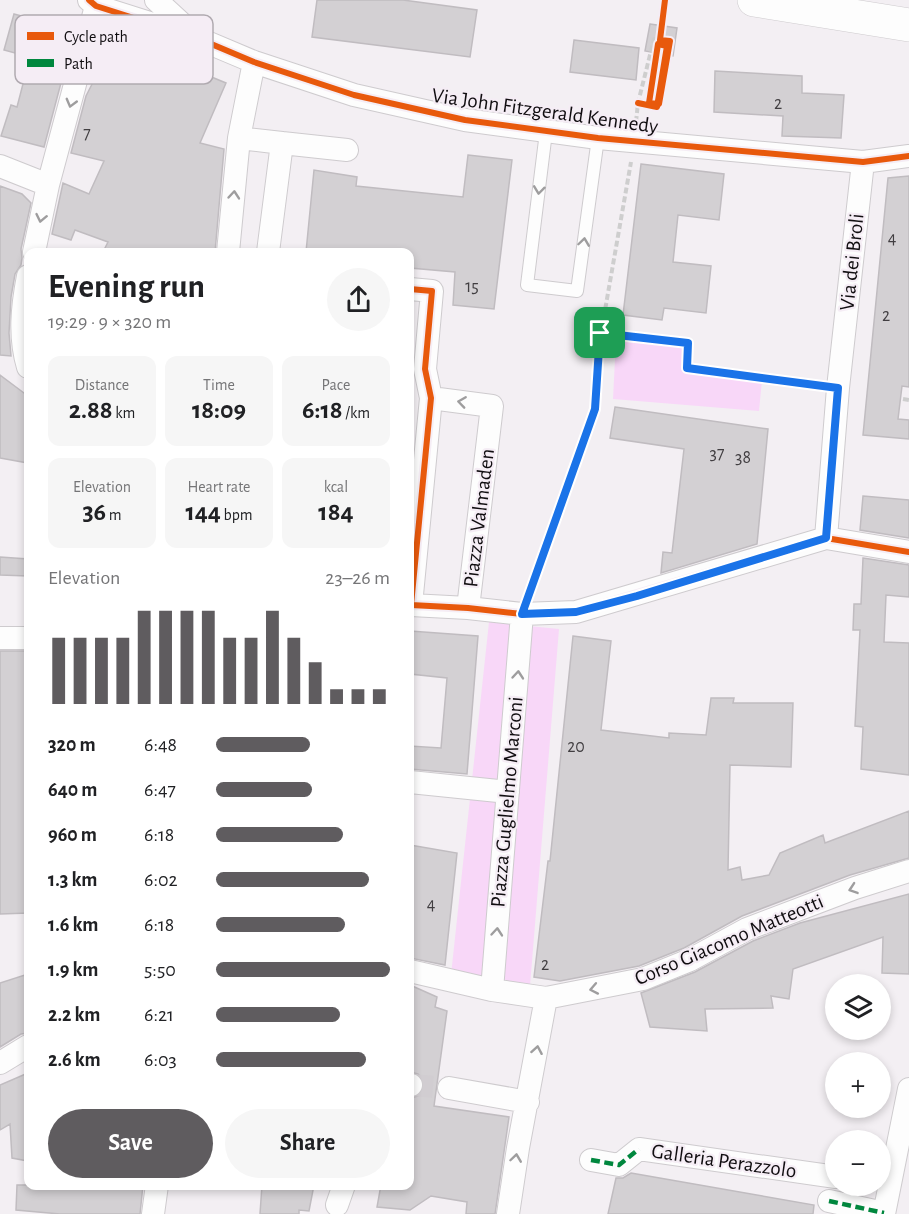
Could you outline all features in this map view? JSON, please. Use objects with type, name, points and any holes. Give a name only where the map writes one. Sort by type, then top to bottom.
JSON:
[{"type":"main road","points":[[754,0],[909,25]]},
{"type":"street","name":"Via John Fitzgerald Kennedy","points":[[156,0],[172,15]]},
{"type":"street","name":"Via John Fitzgerald Kennedy","points":[[92,3],[128,15]]},
{"type":"street","name":"Via John Fitzgerald Kennedy","points":[[213,45],[254,62],[354,95],[465,120],[634,142],[863,162],[909,156]]},
{"type":"street","points":[[228,248],[239,138],[254,62]]},
{"type":"street","points":[[35,248],[72,84]]},
{"type":"street","points":[[239,138],[347,150]]},
{"type":"street","points":[[269,248],[282,142]]},
{"type":"street","name":"Via dei Broli","points":[[826,538],[840,363],[863,162]]},
{"type":"street","points":[[0,166],[48,184]]},
{"type":"street","name":"Piazza Valmaden","points":[[414,566],[431,398],[417,368],[421,290]]},
{"type":"street","points":[[24,297],[22,307],[24,353]]},
{"type":"street","name":"Piazza Valmaden","points":[[414,605],[468,608],[492,406],[431,398]]},
{"type":"street","points":[[468,608],[522,614],[576,612],[637,596],[826,538],[909,552]]},
{"type":"street","name":"Piazza Guglielmo Marconi","points":[[492,990],[522,614]]},
{"type":"street","points":[[0,638],[24,638]]},
{"type":"street","points":[[414,782],[508,792]]},
{"type":"street","name":"Corso Giacomo Matteotti","points":[[414,972],[492,990],[546,998],[643,979],[690,960],[747,929],[855,888],[909,871]]},
{"type":"street","points":[[508,1214],[546,998]]},
{"type":"street","points":[[0,1063],[24,1048]]},
{"type":"street","points":[[449,1088],[528,1102]]},
{"type":"street","points":[[891,1160],[909,1089]]},
{"type":"street","name":"Galleria Perazzolo","points":[[591,1160],[619,1165],[639,1149],[825,1175]]},
{"type":"street","points":[[153,1214],[157,1190]]},
{"type":"street","points":[[829,1202],[884,1214],[885,1196]]},
{"type":"lane","points":[[546,132],[527,285],[578,291],[598,138]]},
{"type":"path","points":[[657,43],[669,43]]},
{"type":"path","points":[[652,79],[657,43]]},
{"type":"path","points":[[647,105],[638,103],[657,43]]},
{"type":"path","points":[[522,614],[595,409],[600,333],[634,142]]},
{"type":"path","points":[[600,333],[688,343],[687,368],[838,388]]},
{"type":"path","points":[[903,399],[909,400]]},
{"type":"shaded area","points":[[616,339],[688,348],[686,370],[762,380],[759,411],[613,399]]},
{"type":"shaded area","points":[[489,622],[559,629],[530,986],[451,975]]},
{"type":"building","points":[[317,0],[403,0],[477,10],[470,57],[312,37]]},
{"type":"building","points":[[14,14],[18,15],[15,15],[15,53],[4,50]]},
{"type":"building","points":[[650,24],[677,28],[673,56],[645,51]]},
{"type":"building","points":[[574,40],[639,48],[636,80],[570,72]]},
{"type":"building","points":[[715,71],[802,76],[802,93],[844,95],[841,138],[782,136],[783,116],[714,112]]},
{"type":"building","points":[[213,78],[226,83],[200,143],[224,149],[215,248],[105,248],[108,242],[75,230],[71,240],[52,234],[63,183],[89,194],[104,161],[71,153],[86,96],[92,84],[213,84]]},
{"type":"building","points":[[23,84],[61,84],[44,147],[1,136],[11,105],[17,107]]},
{"type":"building","points":[[468,155],[512,160],[494,309],[453,305],[455,272],[414,268],[414,248],[306,248],[314,170],[357,177],[356,186],[463,197]]},
{"type":"building","points":[[641,164],[724,174],[719,220],[678,215],[673,262],[711,266],[706,313],[664,308],[662,320],[623,315]]},
{"type":"building","points":[[909,176],[909,387],[902,386],[898,419],[909,420],[909,439],[863,435],[888,178]]},
{"type":"building","points":[[0,186],[22,194],[31,203],[21,249],[21,265],[15,274],[11,297],[9,333],[11,356],[0,355]]},
{"type":"building","points":[[0,375],[24,393],[24,462],[0,458]]},
{"type":"building","points":[[615,407],[768,429],[757,544],[661,573],[663,552],[672,553],[684,449],[610,438]]},
{"type":"building","points":[[863,496],[909,500],[909,538],[860,530]]},
{"type":"building","points":[[0,557],[24,559],[24,576],[0,575]]},
{"type":"building","points":[[863,558],[909,565],[909,597],[886,595],[884,642],[909,643],[909,775],[861,769],[863,727],[855,726],[860,630],[853,630],[854,604],[861,604]]},
{"type":"building","points":[[414,631],[478,636],[467,774],[414,769],[414,746],[441,748],[447,678],[414,674]]},
{"type":"building","points":[[573,636],[611,641],[601,730],[669,738],[669,733],[706,735],[711,698],[734,698],[733,703],[793,703],[791,767],[730,765],[728,870],[740,867],[742,880],[769,875],[780,853],[823,835],[825,843],[909,811],[909,858],[850,875],[742,916],[684,948],[639,966],[560,981],[534,977],[548,861],[550,861]]},
{"type":"building","points":[[0,651],[24,651],[24,913],[0,914]]},
{"type":"building","points":[[414,846],[457,853],[445,965],[414,959]]},
{"type":"building","points":[[909,894],[909,974],[882,973],[883,937],[793,969],[789,999],[771,996],[773,1008],[705,1009],[707,1031],[650,1027],[641,993],[695,972],[753,941],[800,923]]},
{"type":"building","points":[[24,975],[24,1034],[0,1047],[0,983]]},
{"type":"building","points":[[414,987],[437,997],[435,1007],[447,1011],[434,1106],[509,1117],[495,1214],[466,1214],[467,1202],[431,1196],[410,1210],[377,1207],[380,1190],[414,1190],[414,1097],[422,1092],[424,1086],[423,1079],[414,1073]]},
{"type":"building","points":[[24,1075],[24,1160],[12,1158],[10,1124],[0,1130],[0,1085]]},
{"type":"building","points":[[631,1173],[814,1205],[813,1214],[608,1214],[616,1178],[623,1178]]},
{"type":"building","points":[[17,1185],[24,1185],[24,1190],[142,1190],[140,1214],[60,1214],[16,1210]]},
{"type":"building","points":[[262,1190],[313,1190],[309,1211],[299,1210],[299,1214],[260,1214]]},
{"type":"tunnel","points":[[414,1085],[449,1088]]},
{"type":"marked path","points":[[591,1160],[619,1165],[639,1149]]},
{"type":"marked path","points":[[829,1201],[884,1213]]},
{"type":"cycle path","points":[[89,0],[96,6],[124,15]]},
{"type":"cycle path","points":[[638,103],[657,107],[667,46],[658,44],[649,103],[659,104],[670,41],[660,40],[665,0]]},
{"type":"cycle path","points":[[213,45],[254,62],[354,95],[465,120],[598,138],[863,162],[909,156]]},
{"type":"cycle path","points":[[414,289],[432,291],[425,369],[431,398],[414,574]]},
{"type":"cycle path","points":[[414,605],[522,614],[576,612],[826,538],[909,552]]},
{"type":"route","points":[[600,333],[688,343],[687,368],[838,388],[826,538],[637,596],[576,612],[522,614],[595,409],[600,333]]}]
